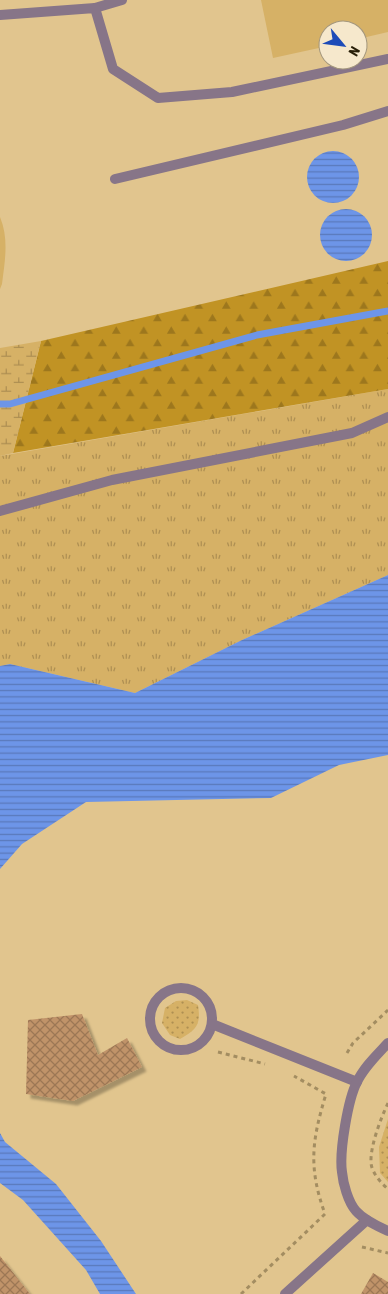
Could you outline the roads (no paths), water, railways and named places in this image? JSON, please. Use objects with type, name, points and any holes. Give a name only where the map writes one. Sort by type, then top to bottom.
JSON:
[{"type":"street","points":[[0,14],[95,8],[122,0]]},
{"type":"street","points":[[95,8],[113,69],[158,98],[232,92],[388,59]]},
{"type":"street","points":[[115,179],[344,125],[388,111]]},
{"type":"street","points":[[0,511],[112,480],[352,433],[388,417]]},
{"type":"street","points":[[185,988],[200,994],[210,1007],[212,1024],[205,1040],[192,1049],[176,1051],[161,1044],[151,1031],[149,1015],[156,999],[169,990],[185,988]]},
{"type":"street","points":[[212,1024],[357,1082]]},
{"type":"street","points":[[388,1043],[374,1058],[357,1082],[348,1115],[342,1171],[348,1196],[355,1210],[367,1220],[388,1231]]},
{"type":"street","points":[[285,1294],[367,1220]]},
{"type":"water","points":[[333,151],[343,153],[351,159],[357,167],[359,177],[357,187],[351,195],[343,201],[333,203],[323,201],[315,195],[309,187],[307,177],[309,167],[315,159],[323,153]]},
{"type":"water","points":[[346,209],[356,211],[364,217],[370,225],[372,235],[370,245],[364,253],[356,259],[346,261],[336,259],[328,253],[322,245],[320,235],[322,225],[328,217],[336,211]]},
{"type":"water","points":[[388,575],[388,755],[339,765],[271,798],[86,802],[22,844],[0,869],[0,666],[10,664],[135,693],[242,640]]},
{"type":"water","points":[[0,1133],[5,1142],[56,1184],[101,1241],[136,1294],[100,1294],[86,1270],[23,1200],[0,1183]]},
{"type":"waterway","points":[[0,404],[10,404],[257,335],[388,311]]}]
